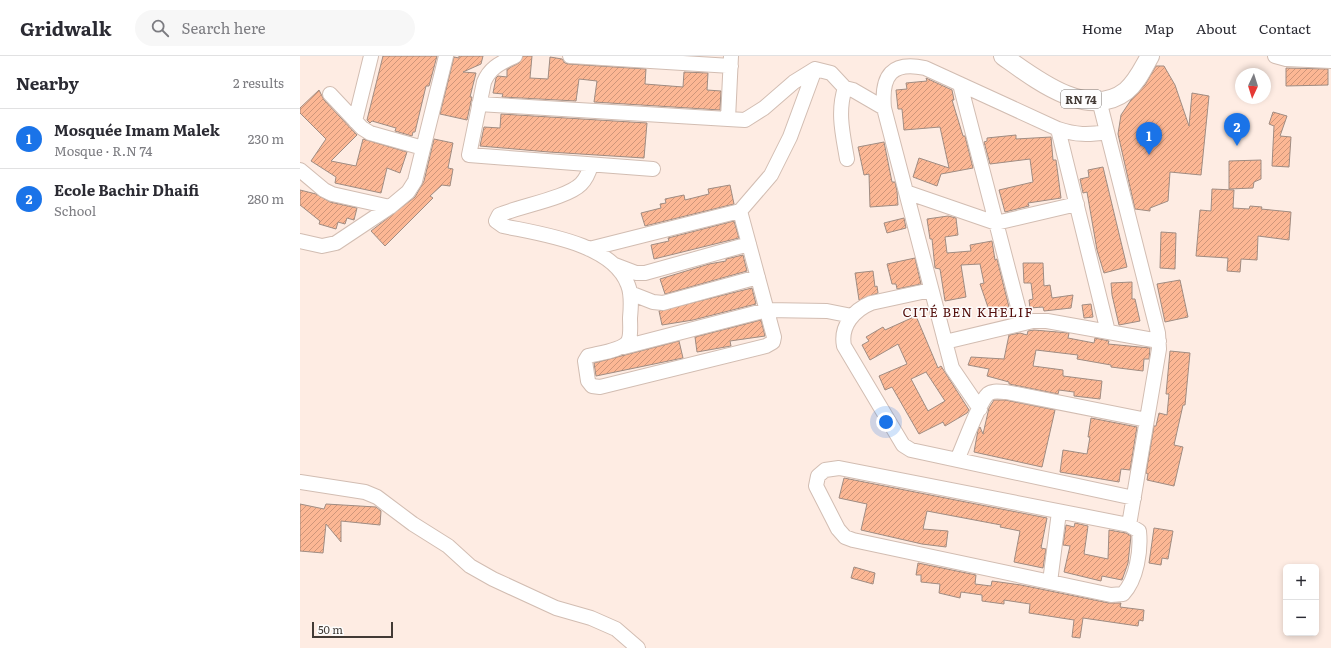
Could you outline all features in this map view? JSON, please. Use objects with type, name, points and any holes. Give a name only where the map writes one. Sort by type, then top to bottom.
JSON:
[{"type":"main road","name":"RN 74","points":[[1003,56],[1055,91],[1072,97],[1099,100],[1112,99],[1126,91],[1135,82],[1150,56]]},
{"type":"street","points":[[355,121],[371,56]]},
{"type":"street","points":[[300,241],[322,246],[336,242],[390,207],[408,192],[415,181],[446,56]]},
{"type":"street","points":[[515,56],[498,64],[488,71],[479,104],[469,155],[653,169]]},
{"type":"street","points":[[570,56],[731,61],[728,119]]},
{"type":"street","points":[[1275,56],[1286,59],[1331,61]]},
{"type":"street","points":[[980,408],[952,368],[884,108],[884,86],[888,76],[897,67],[910,65],[925,68],[1058,129],[1074,134],[1087,135],[1106,132]]},
{"type":"street","points":[[479,104],[745,120],[764,108],[794,82],[815,69],[831,73],[846,88],[853,90],[884,108]]},
{"type":"street","points":[[589,249],[740,211],[771,175],[790,137],[815,69]]},
{"type":"street","points":[[960,84],[1022,322]]},
{"type":"street","points":[[846,88],[842,99],[841,122],[847,159]]},
{"type":"street","points":[[330,94],[355,121],[370,133],[423,148]]},
{"type":"street","points":[[1099,100],[1158,333],[1147,420],[1129,525]]},
{"type":"street","points":[[1058,129],[1108,332]]},
{"type":"street","points":[[591,165],[587,177],[580,185],[568,192],[499,215],[496,220],[503,226],[566,239],[589,249],[612,264],[622,274],[628,285],[632,301],[629,341],[624,347]]},
{"type":"street","points":[[300,170],[324,190],[332,194],[390,207]]},
{"type":"street","points":[[906,192],[996,223],[1077,204]]},
{"type":"street","points":[[740,211],[766,310],[774,337],[773,342],[766,346],[600,387],[592,386],[588,381],[585,361],[588,356],[766,310],[820,310],[852,316]]},
{"type":"street","points":[[612,264],[636,273],[645,273],[749,244]]},
{"type":"street","points":[[630,293],[653,302],[663,303],[758,277]]},
{"type":"street","points":[[931,290],[863,306],[852,316],[844,330],[844,346],[903,445],[911,450],[1134,498]]},
{"type":"street","points":[[945,342],[1022,322],[1048,321],[1158,341]]},
{"type":"street","points":[[957,460],[980,408],[987,395],[994,391],[1006,392],[1147,420]]},
{"type":"street","points":[[839,468],[1059,512],[1129,525],[1139,531],[1140,545],[1130,586],[1123,594],[1111,595],[853,540],[845,537],[838,529],[816,486],[818,476],[826,470],[839,468]]},
{"type":"street","points":[[300,482],[365,492],[378,497],[413,524],[448,546],[470,566],[493,579],[556,608],[591,618],[616,629],[638,648]]},
{"type":"street","points":[[1050,582],[1059,512]]},
{"type":"building","points":[[383,56],[437,56],[429,86],[426,86],[415,132],[413,132],[412,136],[395,131],[396,128],[372,121],[370,123],[367,120]]},
{"type":"building","points":[[459,56],[483,56],[481,64],[463,72],[476,73],[470,97],[472,97],[467,120],[440,114],[454,57],[459,58]]},
{"type":"building","points":[[523,56],[532,56],[530,78],[548,79],[550,57],[562,59],[565,63],[569,64],[646,69],[645,84],[683,87],[684,72],[708,73],[707,90],[721,91],[720,110],[594,102],[597,81],[579,79],[576,101],[502,97],[503,94],[493,93],[496,78],[498,76],[507,77],[507,69],[519,63]]},
{"type":"building","points":[[1156,66],[1164,66],[1175,85],[1189,126],[1192,93],[1209,96],[1201,175],[1170,172],[1168,201],[1150,208],[1150,211],[1135,209],[1118,134],[1121,115],[1131,100],[1145,85]]},
{"type":"building","points":[[1286,68],[1328,69],[1328,85],[1286,86]]},
{"type":"building","points":[[926,78],[952,90],[954,100],[952,100],[963,136],[965,136],[973,168],[941,174],[937,186],[913,177],[919,158],[949,168],[940,127],[904,130],[902,109],[898,109],[896,90],[907,89],[906,83],[927,81]]},
{"type":"building","points":[[319,90],[324,100],[357,135],[331,161],[356,166],[363,139],[407,152],[400,173],[387,168],[381,193],[335,183],[336,177],[311,161],[326,139],[300,113],[300,108]]},
{"type":"building","points":[[1273,112],[1287,116],[1280,136],[1291,137],[1289,167],[1272,166],[1274,126],[1269,124]]},
{"type":"building","points":[[501,114],[647,123],[644,158],[480,146],[484,127],[500,128]]},
{"type":"building","points":[[1016,135],[1016,139],[1051,137],[1053,160],[1056,160],[1061,198],[1028,203],[1029,206],[1005,212],[999,190],[1033,182],[1030,159],[990,164],[984,142],[987,141],[987,138]]},
{"type":"building","points":[[434,139],[453,143],[448,168],[453,169],[450,186],[442,185],[430,196],[433,198],[385,246],[371,231],[415,197],[424,181]]},
{"type":"building","points":[[884,142],[892,182],[895,182],[897,191],[898,205],[870,207],[869,174],[864,175],[858,147]]},
{"type":"building","points":[[1261,160],[1261,179],[1254,182],[1253,188],[1229,189],[1229,161]]},
{"type":"building","points":[[1103,167],[1127,267],[1104,273],[1097,250],[1087,192],[1083,193],[1080,179],[1089,177],[1088,170]]},
{"type":"building","points":[[730,185],[734,204],[645,226],[641,213],[661,208],[660,204],[666,203],[665,199],[684,195],[685,200],[709,194],[708,189]]},
{"type":"building","points":[[1212,189],[1234,190],[1233,208],[1249,209],[1250,206],[1262,207],[1261,209],[1291,212],[1289,240],[1258,236],[1257,260],[1241,259],[1240,272],[1227,271],[1228,258],[1196,256],[1200,210],[1211,211]]},
{"type":"building","points":[[300,190],[316,194],[330,202],[357,208],[354,220],[347,218],[345,224],[338,222],[336,229],[319,224],[320,221],[300,205]]},
{"type":"building","points":[[948,216],[956,218],[958,235],[945,237],[947,253],[971,251],[970,245],[992,241],[995,260],[997,259],[1009,307],[990,313],[980,284],[984,283],[980,264],[961,265],[966,297],[945,301],[940,269],[935,268],[932,239],[930,239],[927,219]]},
{"type":"building","points":[[904,218],[906,228],[887,233],[884,223]]},
{"type":"building","points":[[734,221],[739,238],[654,259],[651,245],[669,241],[668,238]]},
{"type":"building","points":[[1161,232],[1176,233],[1175,269],[1160,268]]},
{"type":"building","points":[[743,255],[747,271],[665,294],[660,279]]},
{"type":"building","points":[[915,258],[921,284],[897,289],[896,284],[892,284],[887,264]]},
{"type":"building","points":[[1023,263],[1043,263],[1044,286],[1050,285],[1052,298],[1073,295],[1071,308],[1044,311],[1043,307],[1030,308],[1029,300],[1033,299],[1031,283],[1024,283]]},
{"type":"building","points":[[873,271],[875,287],[877,286],[878,293],[859,300],[855,273]]},
{"type":"building","points":[[1180,280],[1188,317],[1165,322],[1157,284]]},
{"type":"building","points":[[1132,282],[1132,299],[1135,299],[1140,321],[1119,325],[1112,295],[1111,283]]},
{"type":"building","points":[[752,288],[756,304],[693,320],[662,325],[659,311]]},
{"type":"building","points":[[1091,304],[1093,317],[1084,318],[1082,305]]},
{"type":"building","points":[[916,316],[938,368],[941,366],[969,410],[967,413],[945,426],[943,422],[919,434],[892,387],[885,390],[879,376],[907,364],[898,344],[870,360],[862,345],[869,341],[866,337],[883,327],[885,330]],"holes":[[[926,372],[945,401],[928,411],[911,379]]]},
{"type":"building","points":[[761,320],[765,336],[730,341],[731,346],[697,352],[695,337]]},
{"type":"building","points":[[1034,330],[1069,333],[1068,338],[1094,343],[1095,338],[1109,341],[1108,344],[1150,348],[1149,359],[1144,359],[1143,371],[1111,367],[1111,365],[1077,359],[1078,355],[1036,350],[1033,366],[1063,370],[1063,376],[1102,381],[1100,399],[1074,396],[1074,392],[1059,390],[1058,394],[1009,384],[1009,382],[987,376],[989,369],[968,365],[971,357],[1004,359],[1009,335],[1020,333],[1027,335],[1028,331]]},
{"type":"building","points":[[679,341],[683,358],[596,376],[594,363]]},
{"type":"building","points":[[1170,351],[1190,353],[1185,405],[1183,405],[1174,445],[1183,447],[1174,486],[1147,480],[1148,474],[1146,473],[1154,426],[1156,426],[1159,413],[1167,415],[1169,394],[1166,394]]},
{"type":"building","points":[[994,400],[1005,400],[1055,410],[1042,467],[974,452],[978,430],[980,427],[983,434],[989,408]]},
{"type":"building","points":[[1091,418],[1137,427],[1130,470],[1121,469],[1119,482],[1060,472],[1063,450],[1087,454]]},
{"type":"building","points":[[844,478],[1047,518],[1041,548],[1046,549],[1043,568],[1014,562],[1020,531],[1000,527],[1001,525],[927,511],[923,529],[948,531],[946,547],[922,544],[861,530],[867,504],[839,498]]},
{"type":"building","points":[[300,504],[324,509],[326,504],[376,507],[381,511],[380,525],[341,521],[341,542],[326,524],[323,553],[300,551]]},
{"type":"building","points":[[1075,523],[1088,526],[1084,554],[1108,559],[1109,530],[1126,533],[1131,536],[1128,563],[1122,580],[1102,576],[1101,581],[1064,572],[1070,546],[1063,545],[1066,525],[1074,527]]},
{"type":"building","points":[[1154,528],[1173,531],[1168,559],[1162,558],[1161,565],[1149,563]]},
{"type":"building","points":[[918,563],[976,575],[975,584],[991,586],[992,581],[1021,585],[1109,603],[1121,603],[1120,607],[1144,610],[1143,621],[1139,620],[1138,626],[1083,618],[1080,638],[1072,637],[1074,620],[1029,613],[1030,604],[1004,600],[1004,604],[982,601],[982,595],[961,592],[960,598],[939,593],[940,584],[921,582],[921,575],[916,575]]},
{"type":"building","points":[[854,567],[875,573],[873,584],[851,578]]},
{"type":"place","name":"Ecole Bachir Dhaifi","points":[[1237,146]]},
{"type":"place","name":"Mosquée Imam Malek","points":[[1149,155]]},
{"type":"district","name":"CITÉ BEN KHELIF","points":[[968,311]]}]
